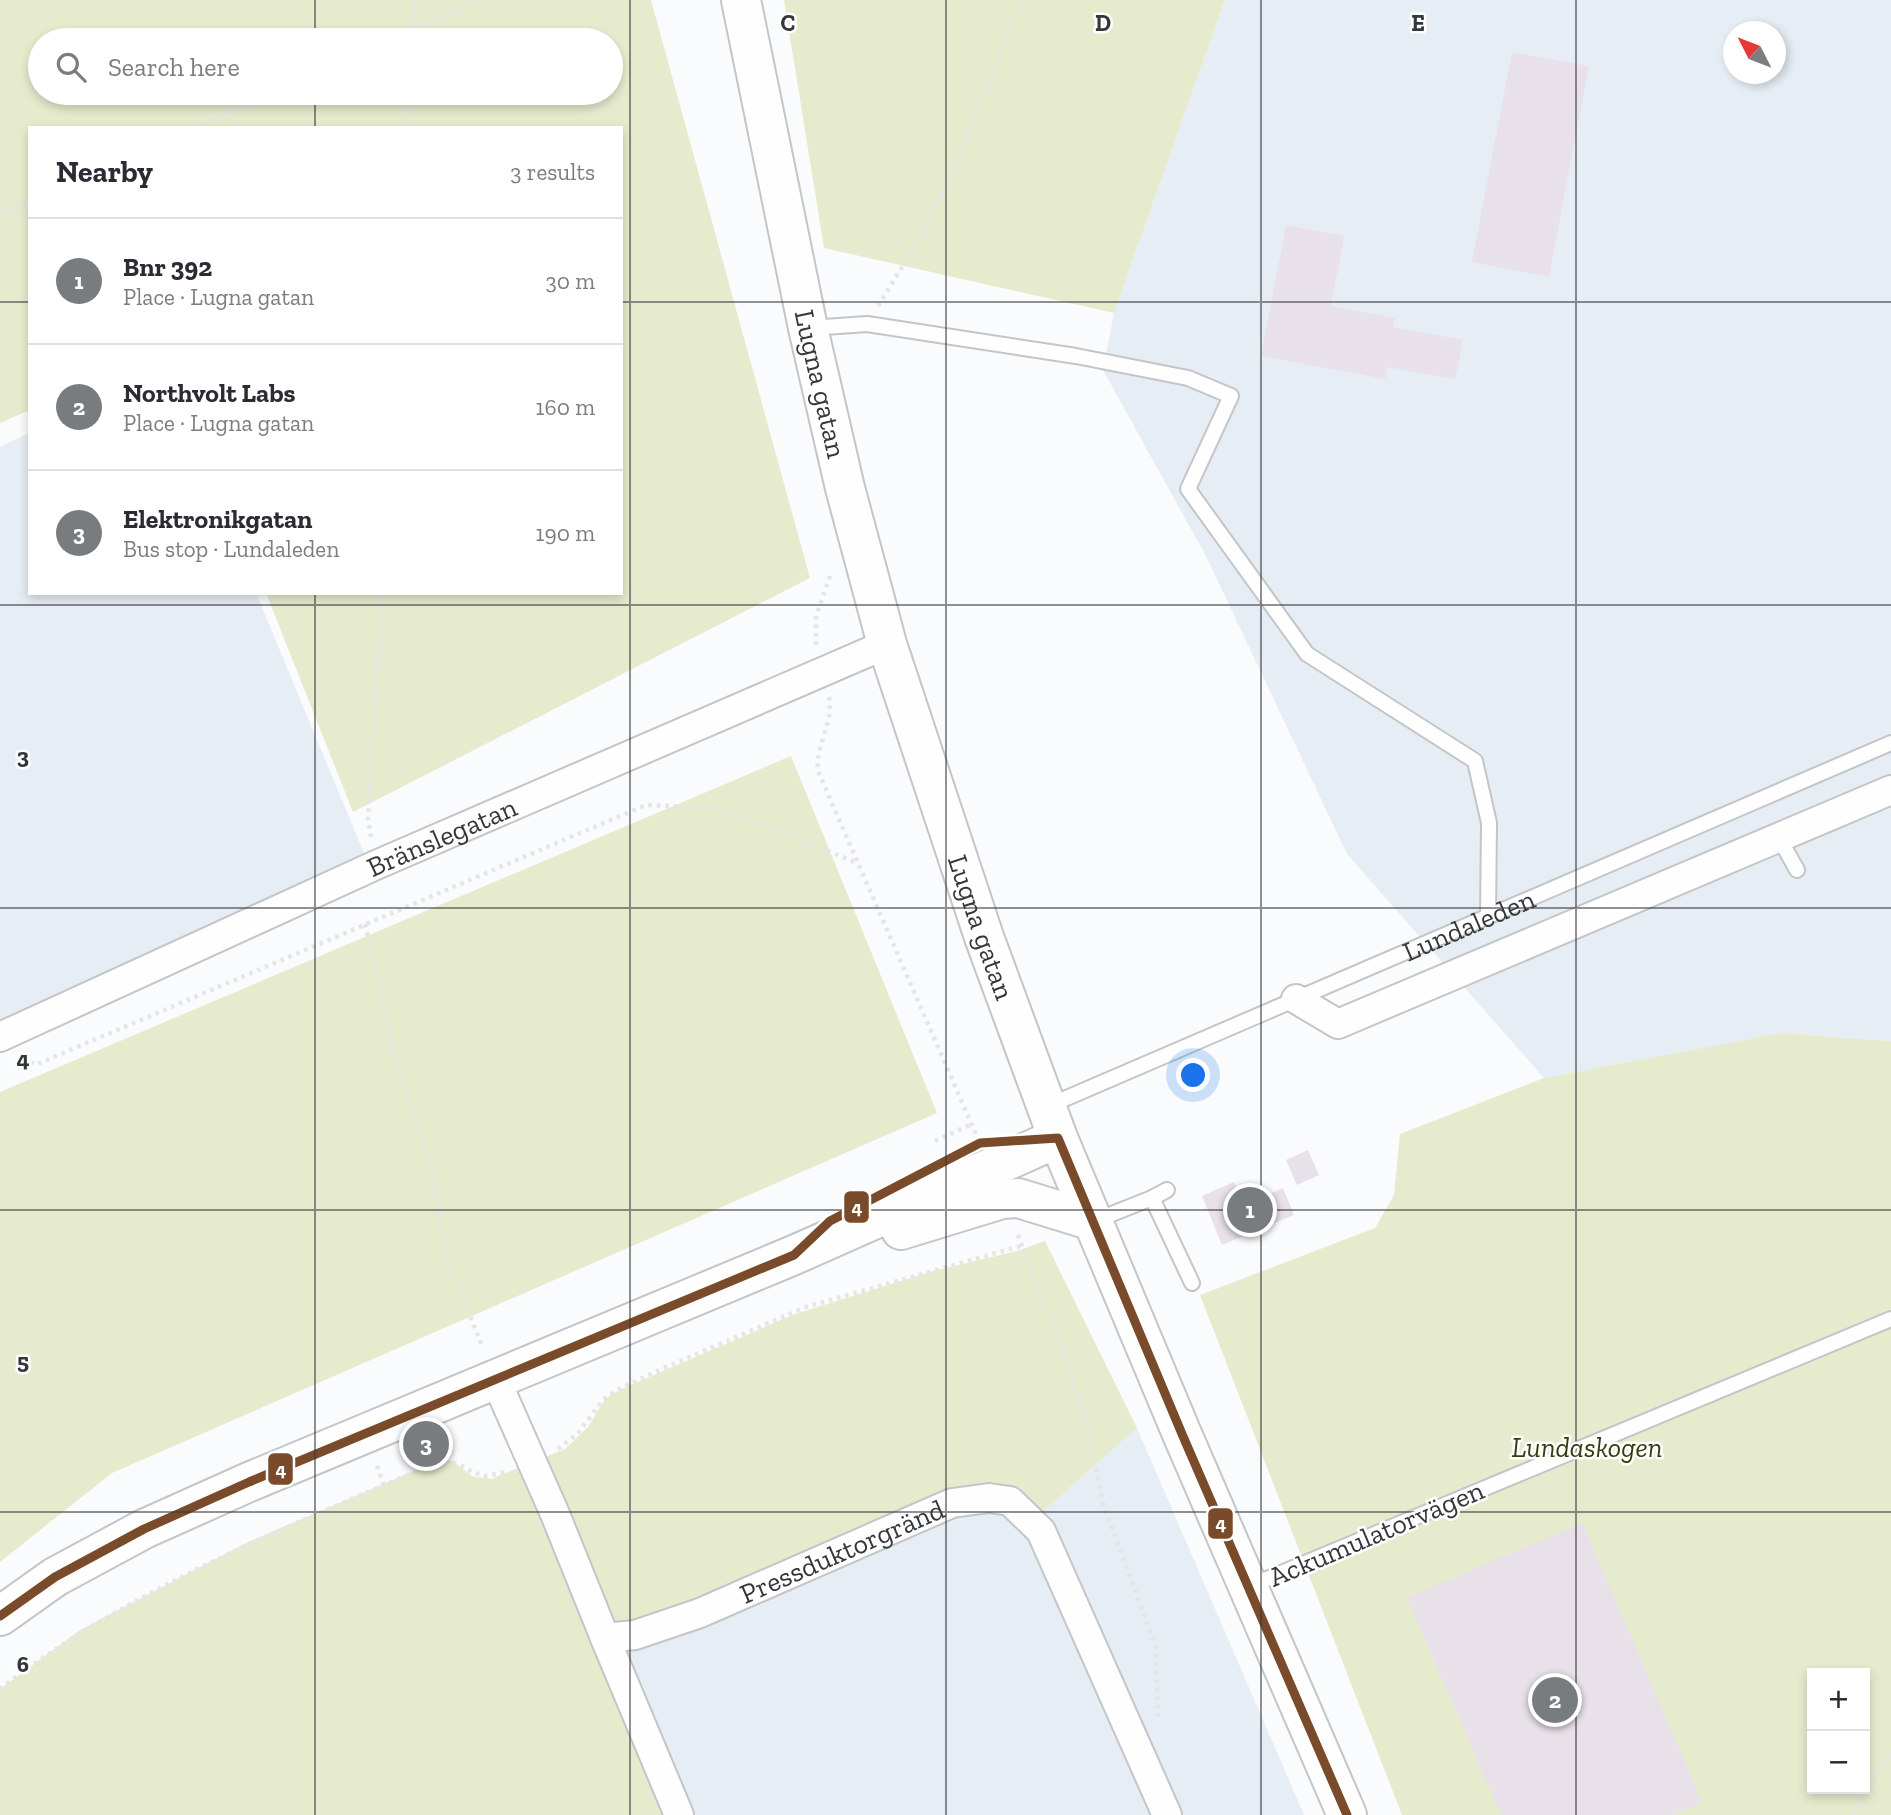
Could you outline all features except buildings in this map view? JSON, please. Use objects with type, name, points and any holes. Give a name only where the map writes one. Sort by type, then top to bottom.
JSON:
[{"type":"main road","name":"Lugna gatan","points":[[741,0],[808,328],[845,488],[887,644],[984,937],[1052,1122],[1347,1815]]},
{"type":"main road","name":"Lundaleden","points":[[0,1616],[55,1577],[144,1529],[495,1378],[794,1255],[1052,1122]]},
{"type":"main road","name":"Lundaleden","points":[[794,1255],[824,1254],[1002,1199],[1017,1198],[1093,1221]]},
{"type":"street","name":"Bränslegatan","points":[[0,1037],[376,865],[887,644]]},
{"type":"street","points":[[1296,999],[1338,1024],[1891,790]]},
{"type":"street","points":[[495,1378],[555,1514],[679,1815]]},
{"type":"street","name":"Pressduktorgränd","points":[[605,1638],[635,1635],[700,1613],[952,1503],[989,1498],[1010,1501],[1041,1531],[1167,1815]]},
{"type":"lane","points":[[808,328],[867,324],[1111,363],[1188,378],[1231,396],[1188,489],[1307,654],[1475,761],[1489,823],[1488,917]]},
{"type":"lane","name":"Lundaleden","points":[[1052,1122],[1296,999],[1891,743]]},
{"type":"lane","points":[[1779,838],[1797,870]]},
{"type":"lane","points":[[1093,1221],[1167,1190]]},
{"type":"lane","points":[[1152,1198],[1192,1283]]},
{"type":"lane","name":"Ackumulatorvägen","points":[[1248,1587],[1891,1319]]},
{"type":"path","points":[[415,0],[412,28],[481,0]]},
{"type":"path","points":[[867,324],[926,225],[947,182],[1023,0]]},
{"type":"path","points":[[197,126],[244,105]]},
{"type":"path","points":[[404,126],[405,105]]},
{"type":"path","points":[[0,216],[28,203]]},
{"type":"path","points":[[832,568],[814,625],[816,646],[831,707],[819,752],[818,771],[972,1124],[936,1141]]},
{"type":"path","points":[[376,865],[368,819],[382,595]]},
{"type":"path","points":[[35,1065],[646,805],[720,808],[856,862]]},
{"type":"path","points":[[365,924],[397,1063],[430,1164],[445,1255],[495,1378]]},
{"type":"path","points":[[1024,1245],[1067,1363],[1088,1433],[1103,1503],[1156,1648],[1158,1731]]},
{"type":"path","points":[[377,1466],[384,1486]]},
{"type":"path","points":[[1853,1815],[1891,1752]]},
{"type":"shaded area","points":[[1225,0],[1891,0],[1891,1041],[1780,1033],[1544,1078],[1347,854],[1206,556],[1103,370],[1114,313]]},
{"type":"shaded area","points":[[28,434],[28,595],[257,595],[366,858],[0,1021],[0,447]]},
{"type":"shaded area","points":[[1137,1428],[1304,1815],[680,1815],[609,1645],[956,1495],[1032,1521]]},
{"type":"green space","points":[[0,0],[651,0],[810,578],[353,812],[267,595],[623,595],[623,126],[28,126],[28,411],[0,423]]},
{"type":"green space","points":[[784,0],[1225,0],[1114,313],[824,248]]},
{"type":"green space","points":[[791,756],[937,1113],[112,1473],[0,1562],[0,1092]]},
{"type":"green space","name":"Lundaskogen","points":[[1780,1033],[1891,1041],[1891,1815],[1402,1815],[1200,1295],[1375,1228],[1394,1195],[1400,1134],[1544,1078]]},
{"type":"green space","points":[[1045,1241],[1137,1428],[1032,1521],[956,1495],[609,1645],[679,1815],[0,1815],[0,1689],[80,1630],[248,1542],[442,1459],[454,1462],[472,1476],[491,1479],[565,1449],[588,1427],[605,1399],[619,1390],[795,1314],[933,1271],[1017,1251]]},
{"type":"transit line","name":"4","points":[[0,1616],[55,1577],[144,1529],[249,1482],[794,1255],[830,1221],[980,1143],[1058,1138],[1182,1434],[1347,1815]]},
{"type":"place","name":"Bnr 392","points":[[1250,1210]]},
{"type":"place","name":"Elektronikgatan","points":[[426,1444]]},
{"type":"place","name":"Northvolt Labs","points":[[1555,1700]]}]
